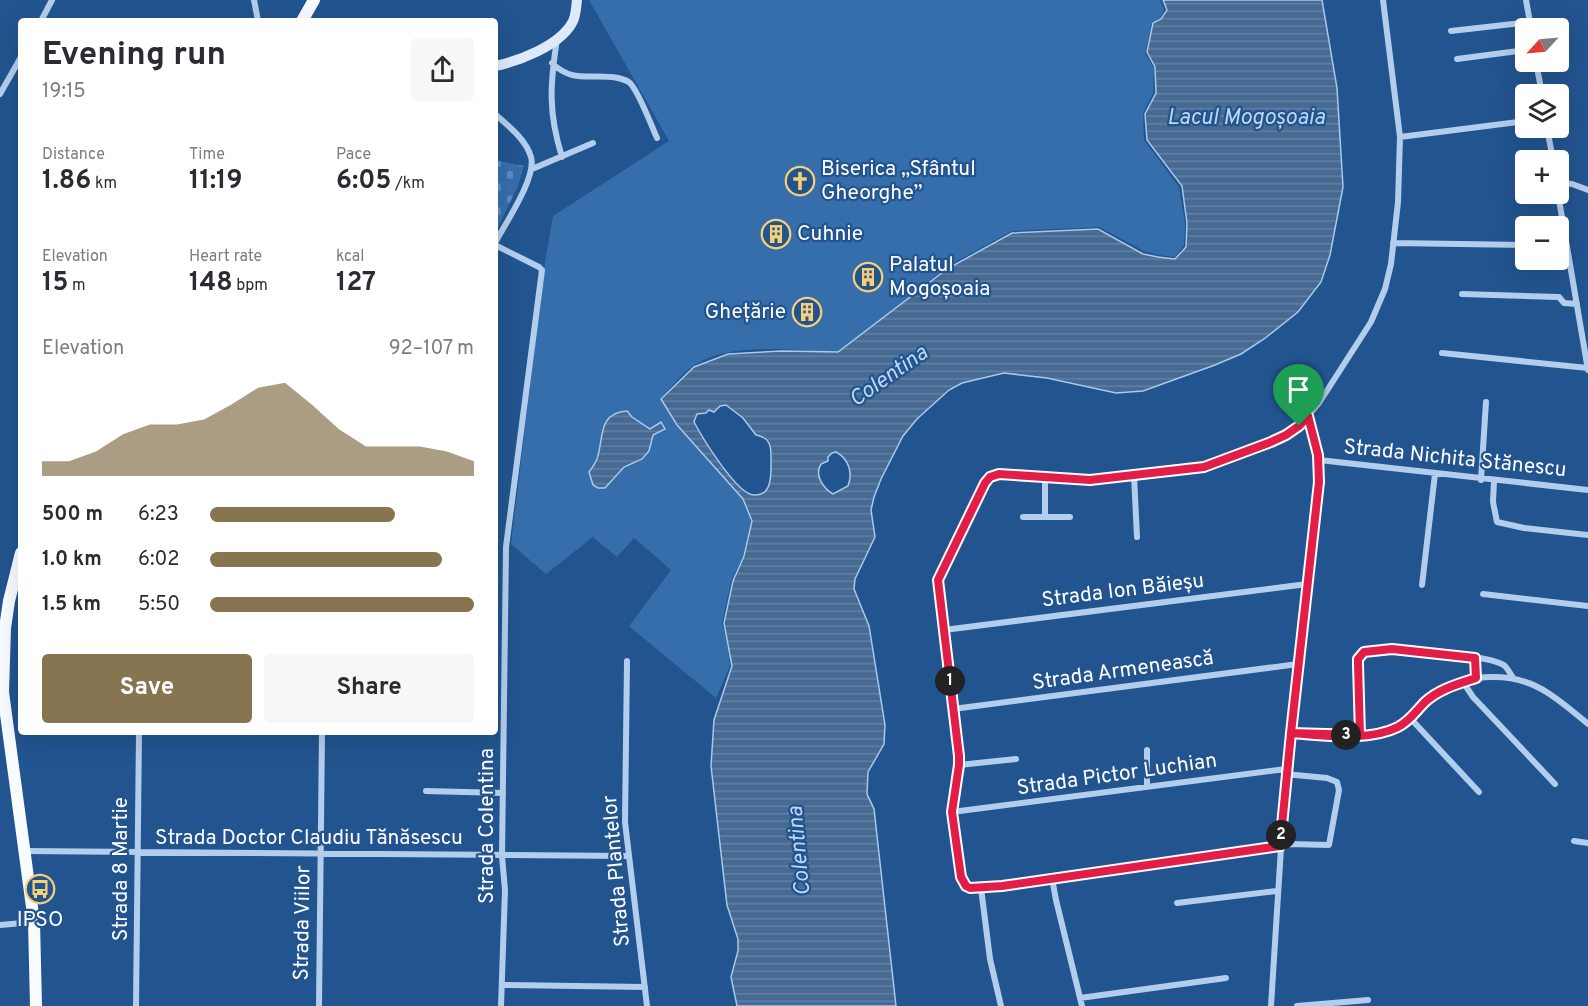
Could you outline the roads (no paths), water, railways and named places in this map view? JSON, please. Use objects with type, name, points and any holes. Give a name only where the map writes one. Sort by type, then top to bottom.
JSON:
[{"type":"main road","points":[[304,18],[314,0]]},
{"type":"main road","points":[[18,565],[2,627],[3,692],[34,922],[36,1006]]},
{"type":"street","points":[[43,18],[52,0]]},
{"type":"street","points":[[254,0],[257,18]]},
{"type":"street","points":[[498,65],[527,57],[557,38],[573,23],[577,0]]},
{"type":"street","points":[[1280,846],[981,888],[970,888],[963,884],[952,812],[959,765],[938,580],[990,477],[999,474],[1090,480],[1204,467],[1286,435],[1319,403],[1371,322],[1385,289],[1391,264],[1398,202],[1400,137],[1383,0]]},
{"type":"street","points":[[1526,0],[1529,18]]},
{"type":"street","points":[[1451,31],[1515,26]]},
{"type":"street","points":[[557,38],[552,63],[551,113],[562,157]]},
{"type":"street","points":[[1457,59],[1515,51]]},
{"type":"street","points":[[0,94],[18,62]]},
{"type":"street","points":[[552,63],[566,74],[573,76],[606,76],[626,80],[630,83],[657,138]]},
{"type":"street","points":[[498,117],[524,142],[531,156],[532,169],[498,238]]},
{"type":"street","points":[[1400,137],[1515,122]]},
{"type":"street","points":[[532,169],[593,143]]},
{"type":"street","points":[[1569,184],[1588,190]]},
{"type":"street","points":[[1393,243],[1515,245]]},
{"type":"street","name":"Strada Colentina","points":[[498,246],[542,270],[506,547],[502,856],[505,890],[501,1006]]},
{"type":"street","points":[[1442,353],[1588,369],[1569,258]]},
{"type":"street","points":[[1462,294],[1559,297],[1564,303],[1577,304]]},
{"type":"street","points":[[1481,480],[1486,402]]},
{"type":"street","points":[[1271,1006],[1286,772],[1319,482],[1319,460],[1308,416]]},
{"type":"street","name":"Strada Nichita Stănescu","points":[[1319,460],[1481,480],[1588,490]]},
{"type":"street","points":[[1422,585],[1435,474]]},
{"type":"street","points":[[1134,475],[1137,537]]},
{"type":"street","points":[[1045,476],[1045,517]]},
{"type":"street","points":[[1494,481],[1493,502],[1497,522],[1524,528],[1588,535]]},
{"type":"street","points":[[1023,517],[1070,517]]},
{"type":"street","points":[[498,565],[505,565]]},
{"type":"street","name":"Strada Ion Băieșu","points":[[944,630],[1306,584]]},
{"type":"street","points":[[1483,594],[1588,606]]},
{"type":"street","points":[[1360,735],[1358,659],[1364,652],[1392,649],[1475,658],[1506,666],[1513,678]]},
{"type":"street","points":[[1475,658],[1476,678]]},
{"type":"street","name":"Strada Plantelor","points":[[627,661],[625,822],[647,1006]]},
{"type":"street","name":"Strada Armenească","points":[[953,709],[1298,664]]},
{"type":"street","points":[[1291,733],[1360,735],[1389,731],[1411,719],[1426,702],[1446,688],[1476,678],[1513,678],[1547,692],[1588,724]]},
{"type":"street","points":[[1463,682],[1473,697],[1555,784]]},
{"type":"street","points":[[1411,719],[1479,792]]},
{"type":"street","name":"Strada 8 Martie","points":[[136,1006],[139,735]]},
{"type":"street","name":"Strada Viilor","points":[[319,1006],[322,735]]},
{"type":"street","points":[[1147,787],[1148,750]]},
{"type":"street","points":[[959,765],[1016,759]]},
{"type":"street","name":"Strada Pictor Luchian","points":[[952,812],[1286,772],[1334,780],[1339,785],[1339,790],[1329,845],[1300,843],[1280,846]]},
{"type":"street","points":[[426,791],[503,793]]},
{"type":"street","points":[[1574,841],[1588,843]]},
{"type":"street","name":"Strada Doctor Claudiu Tănăsescu","points":[[24,851],[629,856]]},
{"type":"street","points":[[1052,878],[1082,1006]]},
{"type":"street","points":[[981,888],[990,959],[1001,1006]]},
{"type":"street","points":[[1177,903],[1277,891]]},
{"type":"street","points":[[0,925],[34,922]]},
{"type":"street","points":[[1080,998],[1226,978]]},
{"type":"street","points":[[502,986],[645,987]]},
{"type":"street","points":[[1297,1006],[1368,1000]]},
{"type":"water","name":"Lacul Mogoșoaia","points":[[1163,0],[1322,0],[1337,88],[1343,187],[1330,255],[1321,282],[1298,312],[1264,339],[1241,354],[1215,365],[1143,391],[1116,393],[1047,378],[1004,373],[962,383],[949,390],[917,419],[903,436],[874,497],[871,510],[875,537],[855,579],[854,589],[869,626],[885,725],[884,744],[868,772],[867,794],[874,809],[896,1006],[737,1006],[731,977],[738,951],[738,939],[727,905],[711,766],[714,720],[732,666],[724,623],[733,581],[744,556],[752,521],[743,499],[677,425],[661,399],[694,367],[728,354],[782,351],[838,352],[947,269],[1012,233],[1098,229],[1143,254],[1175,259],[1186,247],[1187,223],[1182,186],[1147,140],[1145,114],[1156,93],[1155,67],[1147,52],[1153,23],[1161,19],[1167,10]],"holes":[[[726,405],[743,418],[756,435],[766,439],[770,445],[769,484],[767,489],[760,494],[754,495],[739,486],[704,440],[694,422],[697,414],[706,413],[709,410],[714,412],[720,406]],[[836,452],[847,462],[850,476],[848,486],[833,494],[823,485],[819,477],[819,468],[821,464],[828,461],[832,453]]]},
{"type":"water","points":[[627,411],[650,429],[661,422],[665,429],[653,435],[649,451],[642,459],[624,467],[605,488],[598,488],[593,485],[589,472],[597,459],[603,428],[611,417]]},
{"type":"place","name":"Biserica „Sfântul Gheorghe”","points":[[800,181]]},
{"type":"place","name":"Cuhnie","points":[[776,234]]},
{"type":"place","name":"Palatul Mogoșoaia","points":[[868,277]]},
{"type":"place","name":"Ghețărie","points":[[807,312]]},
{"type":"place","name":"IPSO","points":[[40,889]]},
{"type":"water label","name":"Colentina","points":[[889,377]]},
{"type":"water label","name":"Colentina","points":[[800,851]]}]
